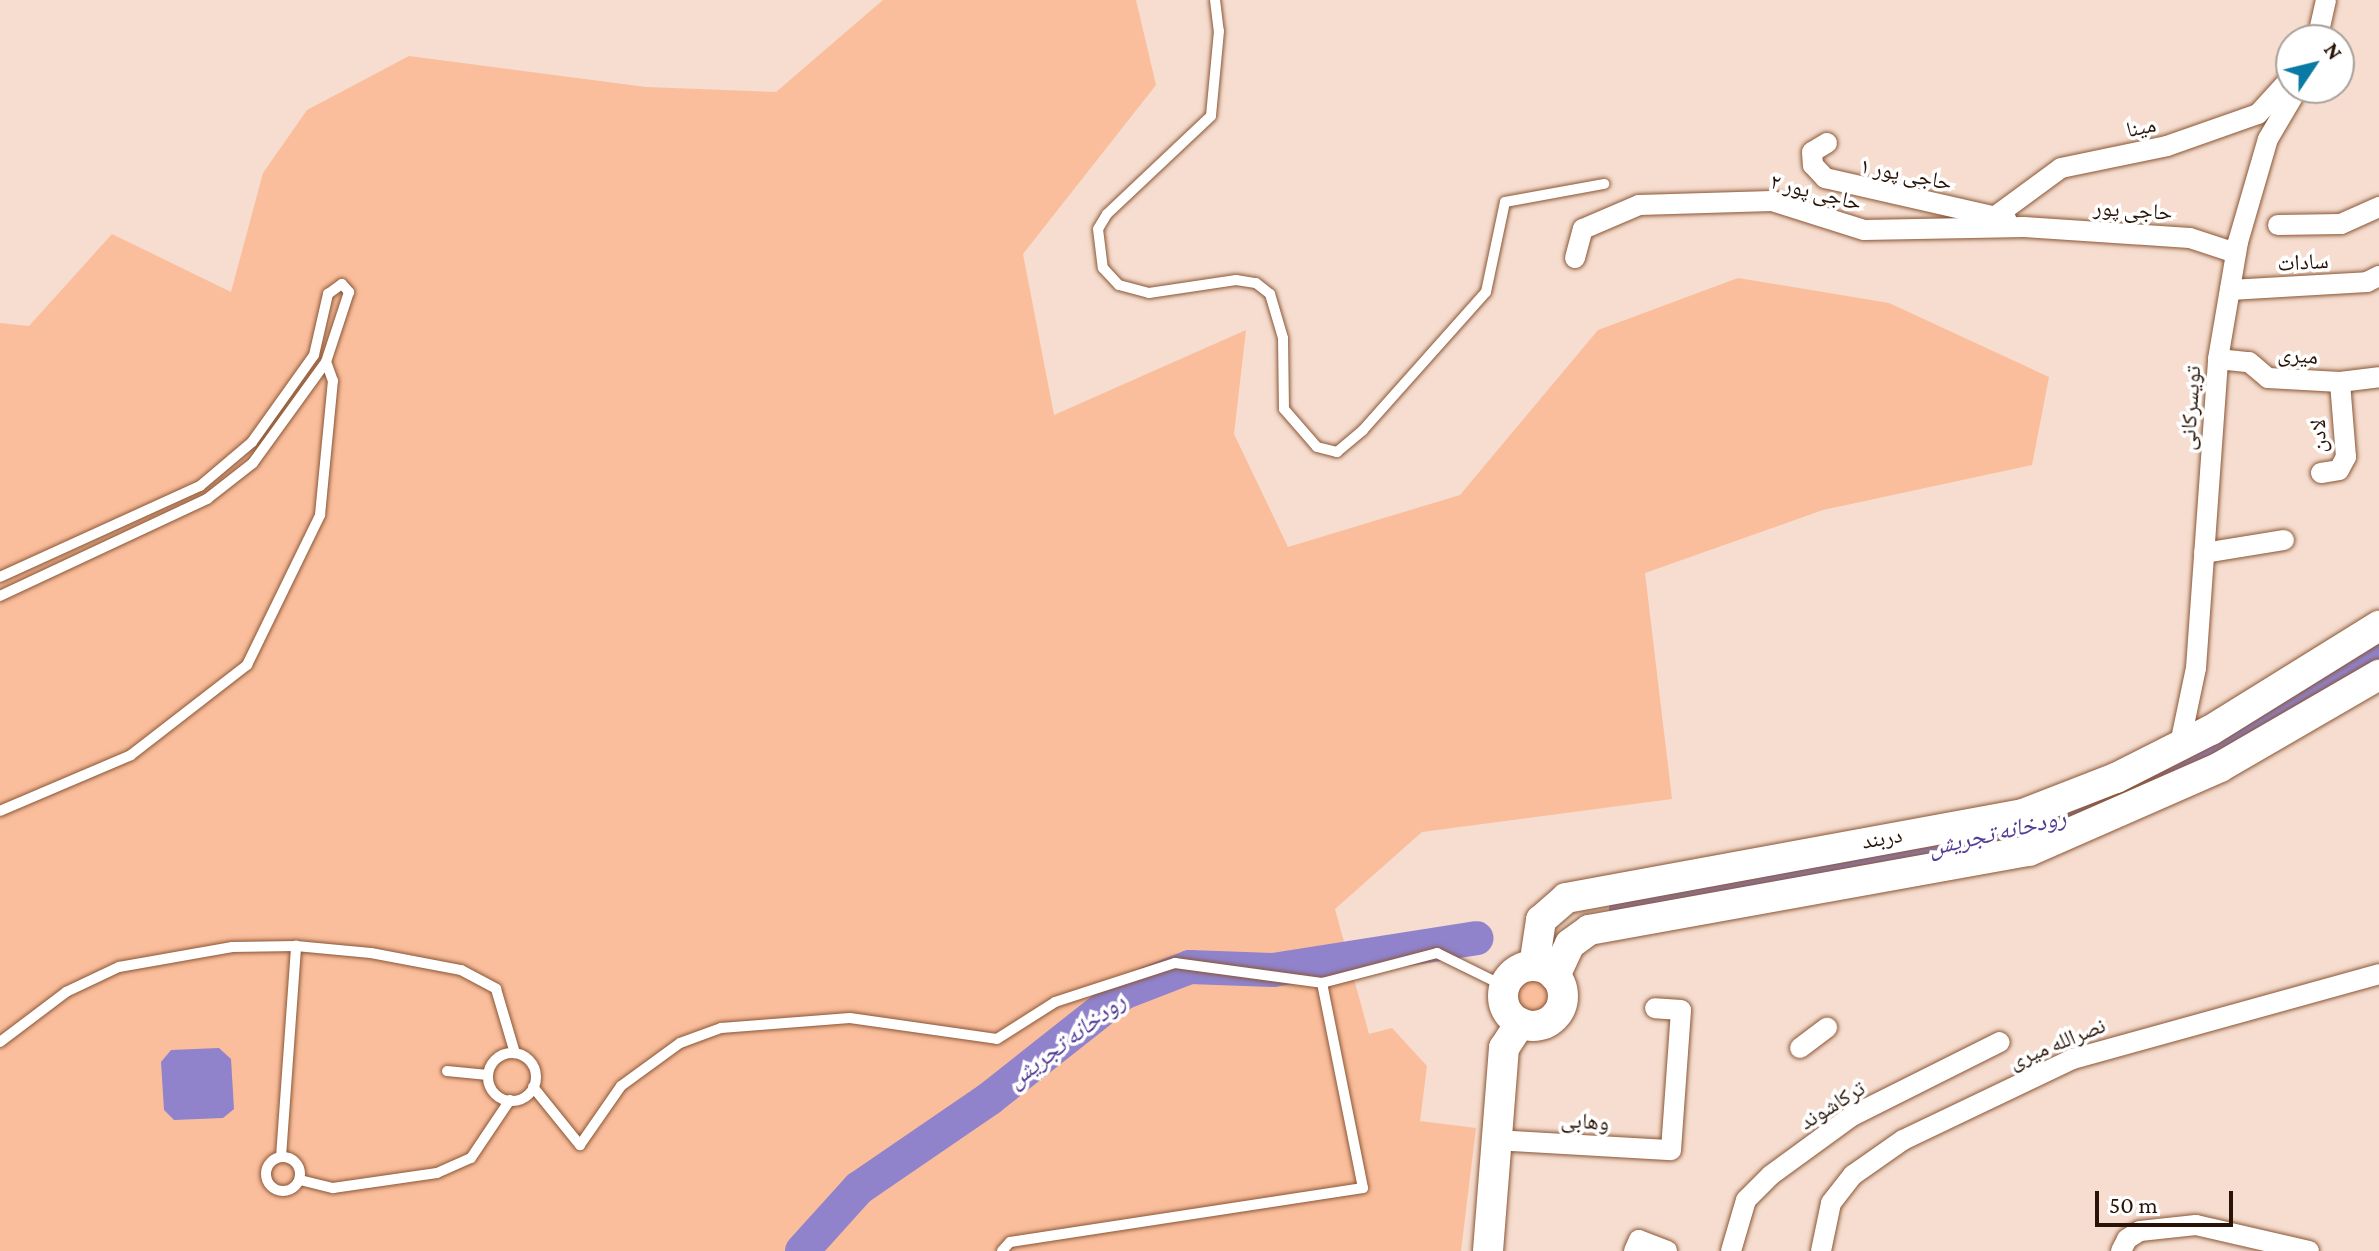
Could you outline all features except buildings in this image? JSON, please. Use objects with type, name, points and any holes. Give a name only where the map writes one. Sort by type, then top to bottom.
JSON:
[{"type":"main road","name":"دربند","points":[[1544,971],[1541,920],[1554,905],[1578,893],[2023,814],[2106,782],[2180,744],[2379,626]]},
{"type":"main road","name":"دربند","points":[[1544,971],[1570,944],[1589,930],[2029,851],[2119,816],[2220,767],[2379,675]]},
{"type":"main road","points":[[2106,782],[2098,790],[2098,807],[2106,815],[2119,816]]},
{"type":"main road","points":[[2058,801],[2071,804],[2078,814],[2070,835]]},
{"type":"main road","points":[[1516,971],[1544,971],[1563,992],[1560,1011],[1537,1026],[1520,1023],[1504,1003],[1504,986],[1516,971]]},
{"type":"main road","points":[[1488,1251],[1504,1048],[1520,1023]]},
{"type":"street","points":[[2321,24],[2326,0]]},
{"type":"street","name":"مینا","points":[[1997,215],[2061,168],[2167,146],[2258,114],[2275,95]]},
{"type":"street","name":"تویسرکانی","points":[[2180,744],[2196,668],[2218,359],[2236,253],[2268,139],[2289,104]]},
{"type":"street","name":"حاجی پور ۱","points":[[1827,143],[1812,152],[1813,165],[1825,178],[1881,194],[1997,215],[2024,227]]},
{"type":"street","name":"حاجی پور ۲","points":[[1575,258],[1583,229],[1639,205],[1772,201],[1864,230],[2024,227]]},
{"type":"street","points":[[2278,225],[2341,224],[2379,207]]},
{"type":"street","name":"حاجی پور","points":[[2024,227],[2190,238],[2236,253]]},
{"type":"street","name":"سادات","points":[[2230,290],[2367,282],[2379,276]]},
{"type":"street","name":"میری","points":[[2218,359],[2249,362],[2268,378],[2340,382],[2379,377]]},
{"type":"street","name":"لادن","points":[[2321,473],[2339,470],[2346,457],[2340,382]]},
{"type":"street","points":[[2204,553],[2284,540]]},
{"type":"street","name":"نصرالله میری","points":[[1821,1251],[1820,1240],[1838,1194],[1853,1175],[1903,1140],[2073,1059],[2379,974]]},
{"type":"street","name":"وهابی","points":[[1496,1140],[1671,1150],[1681,1010],[1655,1008]]},
{"type":"street","points":[[1800,1048],[1827,1028]]},
{"type":"street","name":"ترکاشوند","points":[[1731,1251],[1746,1200],[1771,1175],[1852,1116],[2000,1042]]},
{"type":"street","points":[[2121,1251],[2127,1239],[2140,1231],[2196,1225],[2309,1251]]},
{"type":"street","points":[[1634,1251],[1639,1240],[1667,1251]]},
{"type":"lane","points":[[1215,0],[1219,31],[1211,116],[1107,214],[1098,229],[1103,268],[1119,285],[1149,293],[1236,280],[1256,283],[1270,294],[1283,338],[1284,409],[1317,447],[1337,452],[1363,430],[1486,292],[1505,202],[1604,184]]},
{"type":"lane","points":[[0,577],[200,486],[252,442],[314,355],[328,294],[342,284],[349,292],[326,362],[253,463],[207,499],[0,596]]},
{"type":"lane","points":[[0,811],[131,755],[247,665],[320,515],[333,381],[326,362]]},
{"type":"lane","points":[[0,1042],[66,992],[119,967],[232,947],[296,946],[371,953],[461,970],[496,989],[515,1053],[533,1066],[533,1087],[580,1145],[621,1086],[680,1043],[721,1028],[850,1018],[997,1039],[1055,1002],[1175,963],[1322,983],[1437,953],[1504,986]]},
{"type":"lane","points":[[281,1157],[296,946]]},
{"type":"lane","points":[[1002,1251],[1010,1242],[1363,1188],[1322,983]]},
{"type":"lane","points":[[515,1053],[494,1061],[488,1075],[492,1089],[510,1100],[524,1097],[533,1087]]},
{"type":"lane","points":[[447,1071],[488,1075]]},
{"type":"lane","points":[[300,1180],[333,1188],[437,1173],[471,1158],[510,1100]]},
{"type":"lane","points":[[281,1157],[267,1167],[269,1185],[284,1192],[300,1180]]},
{"type":"lane","points":[[281,1157],[297,1164],[300,1180]]},
{"type":"shaded area","points":[[883,0],[1136,0],[1156,85],[1023,254],[1054,415],[1246,330],[1234,434],[1288,547],[1460,495],[1598,330],[1738,278],[1889,303],[2049,377],[2032,465],[1823,510],[1645,573],[1672,799],[1422,832],[1335,909],[1369,1034],[1392,1028],[1427,1066],[1420,1121],[1476,1128],[1461,1251],[0,1251],[0,323],[29,326],[112,234],[231,292],[263,173],[307,110],[409,56],[646,87],[776,92]]},
{"type":"shaded area","points":[[1534,979],[1546,984],[1551,996],[1546,1008],[1534,1013],[1522,1008],[1517,996],[1522,984]]},
{"type":"shaded area","points":[[219,1048],[231,1059],[234,1109],[223,1118],[174,1120],[164,1110],[161,1062],[171,1050]]},
{"type":"waterway","name":"رودخانه تجریش","points":[[1626,909],[2048,825],[2099,805],[2296,710],[2379,655]]},
{"type":"waterway","name":"رودخانه تجریش","points":[[802,1251],[859,1188],[989,1099],[1123,993],[1190,967],[1273,970],[1477,938]]}]
